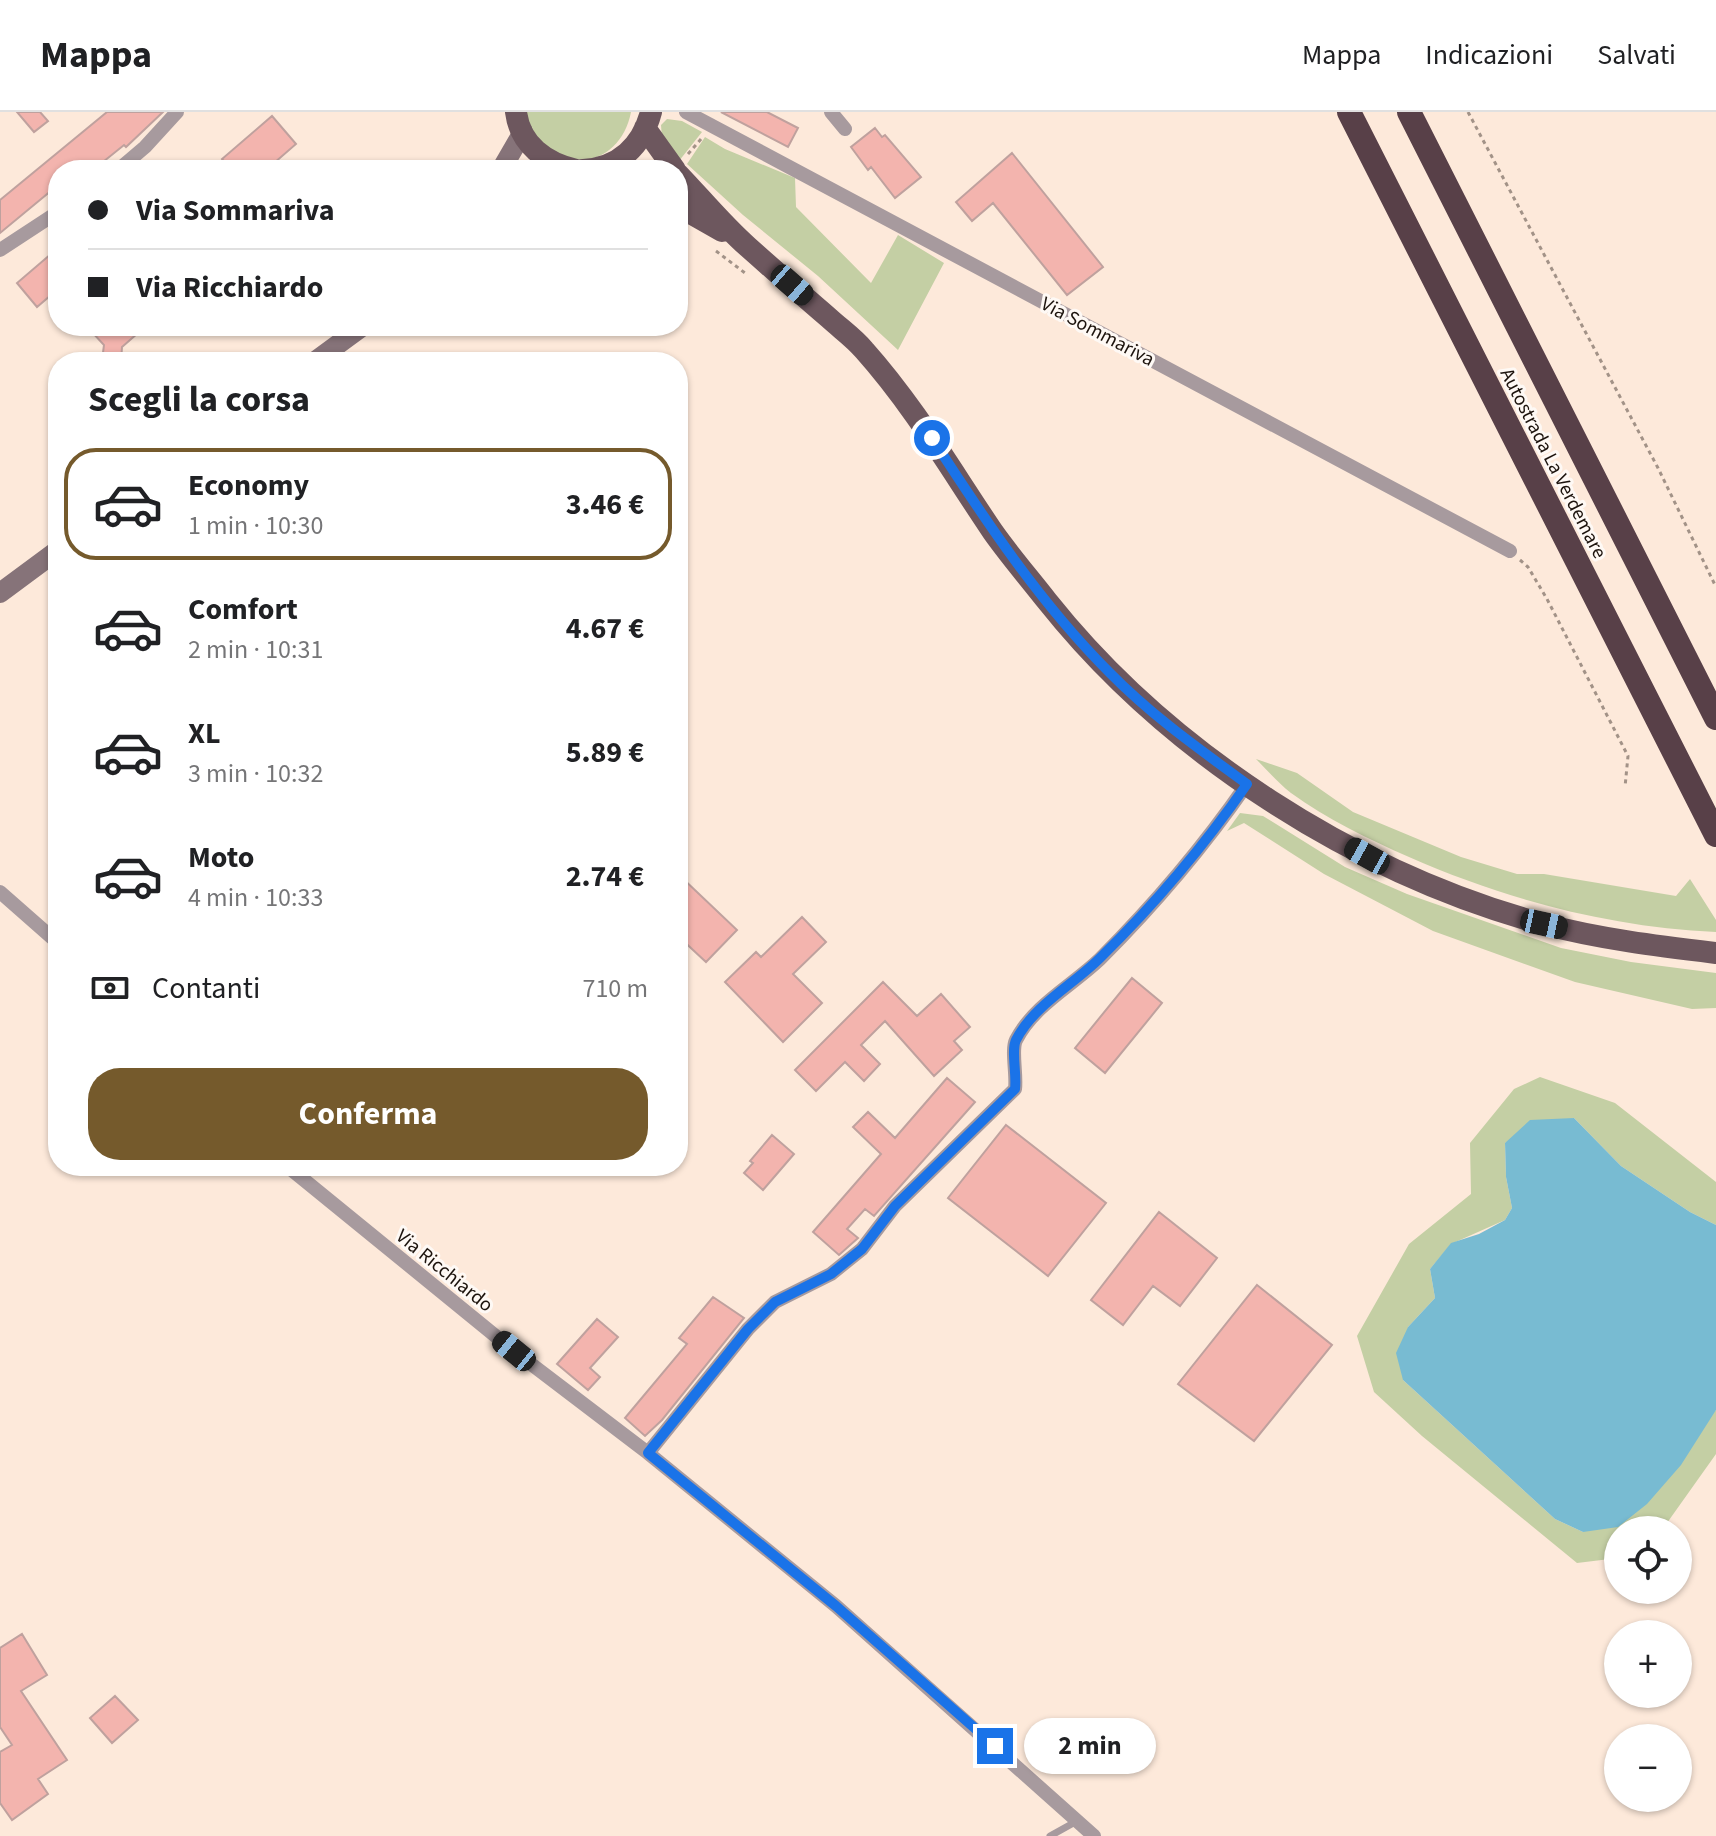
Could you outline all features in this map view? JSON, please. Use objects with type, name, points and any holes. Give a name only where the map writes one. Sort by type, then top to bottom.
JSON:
[{"type":"highway","name":"Autostrada La Verdemare","points":[[1349,112],[1716,835]]},
{"type":"highway","name":"Autostrada La Verdemare","points":[[1409,112],[1716,718]]},
{"type":"main road","points":[[652,117],[675,160]]},
{"type":"main road","points":[[620,160],[636,147],[652,117]]},
{"type":"main road","points":[[520,122],[539,154],[548,160]]},
{"type":"main road","points":[[505,160],[520,122]]},
{"type":"main road","points":[[688,178],[744,243],[863,348],[932,438],[995,534],[1049,604],[1109,672],[1173,730],[1247,784],[1367,856],[1420,881],[1544,924],[1632,943],[1716,953]]},
{"type":"main road","points":[[688,212],[744,243]]},
{"type":"main road","points":[[328,352],[349,336]]},
{"type":"main road","points":[[0,593],[48,557]]},
{"type":"street","points":[[130,160],[177,112]]},
{"type":"street","name":"Via Sommariva","points":[[686,112],[1510,551]]},
{"type":"street","points":[[831,112],[845,129]]},
{"type":"street","points":[[0,250],[48,219]]},
{"type":"street","points":[[648,1453],[748,1329],[775,1302],[831,1274],[862,1249],[895,1206],[1015,1089],[1015,1042],[1040,1010],[1097,962],[1140,917],[1221,822],[1247,784]]},
{"type":"street","points":[[0,892],[48,934]]},
{"type":"street","name":"Via Ricchiardo","points":[[299,1176],[836,1606],[1094,1836]]},
{"type":"lane","points":[[1050,1836],[1077,1821]]},
{"type":"path","points":[[1468,112],[1658,468],[1716,587]]},
{"type":"path","points":[[685,160],[711,127]]},
{"type":"path","points":[[1510,551],[1528,567],[1547,599],[1628,756],[1625,787]]},
{"type":"green space","points":[[523,112],[631,112],[614,146],[594,158],[582,160],[548,151],[536,143]]},
{"type":"green space","points":[[667,119],[682,121],[702,132],[678,160],[662,138],[661,125]]},
{"type":"green space","points":[[705,137],[725,149],[795,178],[796,207],[871,283],[898,235],[944,263],[898,350],[818,276],[743,215],[688,162]]},
{"type":"green space","points":[[1256,759],[1297,773],[1353,812],[1461,857],[1517,874],[1544,874],[1676,896],[1690,879],[1716,920],[1716,932],[1598,917],[1559,909],[1483,886],[1348,828],[1286,789]]},
{"type":"green space","points":[[1240,813],[1263,816],[1345,867],[1407,894],[1561,948],[1631,962],[1716,973],[1716,1008],[1692,1009],[1575,982],[1433,931],[1324,874],[1244,823],[1227,831]]},
{"type":"green space","points":[[1540,1077],[1615,1103],[1716,1182],[1716,1225],[1690,1212],[1621,1166],[1574,1118],[1505,1143],[1506,1177],[1512,1208],[1505,1220],[1451,1244],[1430,1269],[1435,1298],[1408,1327],[1403,1380],[1555,1519],[1583,1532],[1716,1410],[1716,1454],[1672,1516],[1604,1516],[1604,1560],[1577,1563],[1422,1436],[1374,1392],[1357,1336],[1409,1244],[1471,1194],[1470,1143],[1514,1089]]},
{"type":"water","points":[[1574,1118],[1621,1166],[1690,1212],[1716,1225],[1716,1410],[1681,1465],[1647,1504],[1632,1516],[1604,1516],[1604,1529],[1583,1532],[1555,1519],[1403,1380],[1396,1353],[1408,1327],[1435,1298],[1430,1269],[1451,1243],[1479,1234],[1505,1220],[1512,1208],[1506,1177],[1505,1143],[1530,1120]]},
{"type":"building","points":[[17,112],[40,112],[48,121],[34,132]]},
{"type":"building","points":[[107,112],[163,112],[126,147],[124,145],[105,160],[49,160]]},
{"type":"building","points":[[721,112],[767,112],[798,128],[788,147]]},
{"type":"building","points":[[272,116],[296,144],[278,160],[222,159]]},
{"type":"building","points":[[875,128],[882,137],[885,135],[921,177],[895,198],[851,147]]},
{"type":"building","points":[[1012,153],[1103,267],[1067,295],[993,203],[972,221],[956,202]]},
{"type":"building","points":[[48,161],[48,193],[0,233],[0,200]]},
{"type":"building","points":[[48,257],[48,298],[37,307],[17,283]]},
{"type":"building","points":[[96,336],[135,336],[122,347],[122,352],[103,352],[104,345]]},
{"type":"building","points":[[688,883],[737,930],[706,962],[688,945]]},
{"type":"building","points":[[802,917],[826,942],[793,974],[822,1003],[783,1042],[725,982],[756,952],[761,957]]},
{"type":"building","points":[[1132,978],[1162,1003],[1105,1073],[1075,1048]]},
{"type":"building","points":[[883,982],[917,1016],[941,994],[970,1027],[954,1041],[962,1050],[934,1076],[885,1021],[861,1045],[880,1064],[864,1081],[845,1062],[816,1091],[795,1070]]},
{"type":"building","points":[[947,1078],[975,1102],[874,1216],[865,1209],[847,1229],[858,1238],[839,1255],[813,1232],[881,1154],[853,1127],[868,1112],[895,1138]]},
{"type":"building","points":[[1006,1125],[1106,1203],[1048,1276],[948,1198]]},
{"type":"building","points":[[772,1135],[794,1154],[763,1190],[744,1173]]},
{"type":"building","points":[[1159,1212],[1217,1258],[1180,1306],[1153,1286],[1123,1325],[1091,1300]]},
{"type":"building","points":[[1257,1285],[1332,1345],[1254,1441],[1178,1384]]},
{"type":"building","points":[[713,1297],[744,1318],[662,1420],[645,1436],[625,1418],[687,1344],[679,1338]]},
{"type":"building","points":[[597,1319],[618,1337],[590,1368],[600,1377],[588,1390],[557,1364]]},
{"type":"building","points":[[22,1634],[47,1675],[21,1691],[67,1760],[38,1779],[48,1794],[12,1820],[0,1803],[0,1752],[12,1745],[0,1727],[0,1648]]},
{"type":"building","points":[[115,1696],[138,1720],[112,1743],[90,1718]]},
{"type":"route","points":[[932,438],[995,534],[1049,604],[1109,672],[1173,730],[1247,784],[1221,822],[1140,917],[1097,962],[1040,1010],[1015,1042],[1015,1089],[895,1206],[862,1249],[831,1274],[775,1302],[748,1329],[648,1453],[836,1606],[995,1746]]}]
